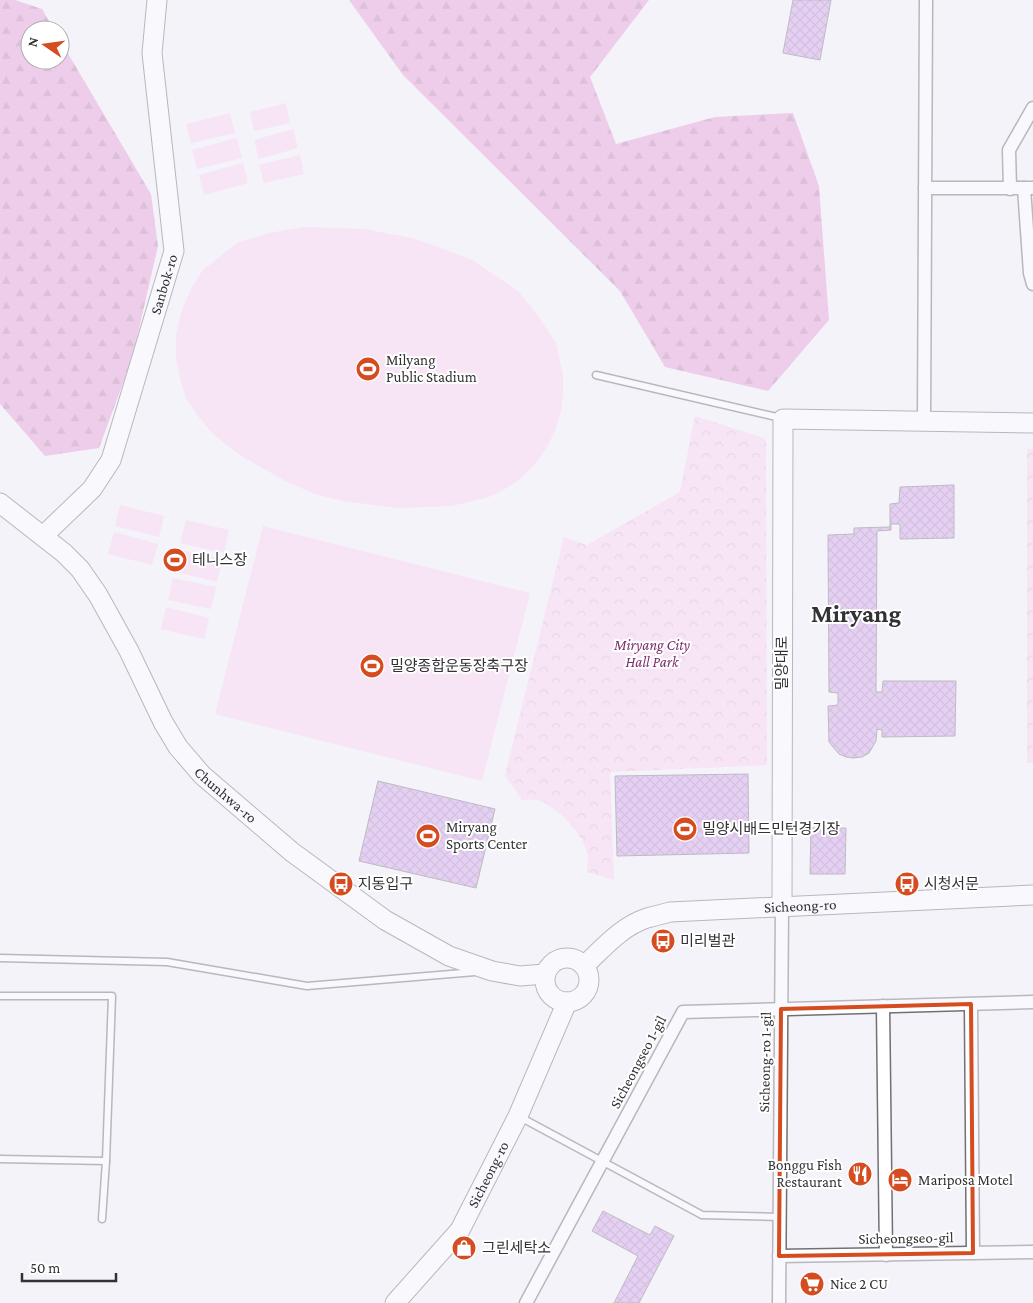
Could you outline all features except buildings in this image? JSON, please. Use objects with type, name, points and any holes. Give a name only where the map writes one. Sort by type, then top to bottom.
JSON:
[{"type":"street","name":"Sanbok-ro","points":[[43,536],[92,489],[111,460],[174,251],[152,53],[157,0]]},
{"type":"street","points":[[924,421],[926,0]]},
{"type":"street","points":[[1033,108],[1009,150],[1022,188],[1030,273],[1033,284]]},
{"type":"street","points":[[924,188],[1022,188]]},
{"type":"street","points":[[783,419],[1033,423]]},
{"type":"street","name":"밀양대로","points":[[782,907],[783,419]]},
{"type":"street","name":"Chunhwa-ro","points":[[0,503],[64,553],[80,569],[98,596],[129,651],[163,722],[178,747],[202,775],[292,852],[385,920],[448,956],[492,971],[520,976],[545,974]]},
{"type":"street","name":"Sicheong-ro","points":[[584,966],[628,928],[646,918],[670,912],[1033,895]]},
{"type":"street","name":"Sicheong-ro 1-gil","points":[[779,1303],[782,907]]},
{"type":"street","points":[[573,958],[584,966],[588,972],[589,979],[585,993],[580,998],[574,1001],[561,1002],[549,994],[544,981],[548,968],[553,963],[559,959],[573,958]]},
{"type":"street","name":"Sicheong-ro","points":[[395,1303],[460,1230],[518,1116],[567,1002]]},
{"type":"street","name":"Sicheongseo 1-gil","points":[[526,1303],[683,1012],[1033,1002]]},
{"type":"street","points":[[971,1004],[973,1253]]},
{"type":"street","points":[[883,1006],[886,1254]]},
{"type":"street","name":"Sicheongseo-gil","points":[[779,1256],[1033,1252]]},
{"type":"lane","points":[[596,375],[783,419]]},
{"type":"lane","points":[[0,958],[167,962],[308,986],[492,971]]},
{"type":"lane","points":[[0,996],[112,996],[102,1219]]},
{"type":"lane","points":[[518,1116],[702,1215],[779,1217]]},
{"type":"lane","points":[[0,1159],[106,1161]]},
{"type":"highlighted area","points":[[971,1004],[973,1253],[779,1256],[781,1009]]},
{"type":"green space","points":[[0,0],[15,0],[42,9],[48,20],[20,20],[20,70],[70,70],[70,57],[151,194],[158,246],[132,359],[99,448],[45,456],[0,404]]},
{"type":"green space","points":[[349,0],[649,0],[590,77],[616,144],[715,117],[793,113],[819,186],[829,320],[768,391],[665,367],[620,291],[403,75]]},
{"type":"green space","points":[[286,103],[290,123],[254,131],[250,112]]},
{"type":"green space","points":[[230,113],[235,133],[191,143],[186,124]]},
{"type":"green space","points":[[293,129],[298,148],[259,159],[254,140]]},
{"type":"green space","points":[[237,138],[242,158],[197,169],[192,150]]},
{"type":"green space","points":[[300,155],[304,174],[264,183],[259,165]]},
{"type":"green space","points":[[243,163],[248,183],[204,195],[199,175]]},
{"type":"green space","points":[[304,227],[365,229],[416,239],[472,260],[518,291],[556,343],[563,376],[561,411],[555,431],[546,449],[520,479],[489,497],[452,506],[398,508],[343,501],[315,494],[289,483],[243,457],[213,434],[186,398],[180,378],[176,358],[176,334],[182,309],[193,285],[203,270],[237,243],[269,233]]},
{"type":"green space","name":"Miryang City Hall Park","points":[[695,416],[766,439],[767,765],[610,772],[614,880],[587,872],[588,857],[586,849],[576,831],[562,815],[546,803],[538,800],[522,800],[505,775],[564,537],[587,545],[680,492]]},
{"type":"green space","points":[[1027,449],[1033,449],[1033,763],[1027,763]]},
{"type":"green space","points":[[120,505],[164,516],[159,537],[115,526]]},
{"type":"green space","points":[[186,520],[229,530],[224,553],[180,543]]},
{"type":"green space","points":[[263,526],[530,593],[482,781],[215,714]]},
{"type":"green space","points":[[114,532],[158,544],[152,565],[108,554]]},
{"type":"green space","points":[[178,549],[222,560],[217,582],[173,571]]},
{"type":"green space","points":[[173,578],[216,587],[211,609],[168,600]]},
{"type":"green space","points":[[166,607],[209,618],[204,639],[161,629]]},
{"type":"place","name":"Milyang Public Stadium","points":[[368,369]]},
{"type":"place","name":"테니스장","points":[[175,560]]},
{"type":"place","name":"밀양종합운동장축구장","points":[[372,666]]},
{"type":"place","name":"밀양시배드민턴경기장","points":[[685,829]]},
{"type":"place","name":"Miryang Sports Center","points":[[428,836]]},
{"type":"place","name":"지동입구","points":[[341,884]]},
{"type":"place","name":"시청서문","points":[[907,884]]},
{"type":"place","name":"미리벌관","points":[[663,941]]},
{"type":"place","name":"Bonggu Fish Restaurant","points":[[860,1174]]},
{"type":"place","name":"Mariposa Motel","points":[[900,1180]]},
{"type":"place","name":"그린세탁소","points":[[464,1248]]},
{"type":"place","name":"Nice 2 CU","points":[[812,1284]]},
{"type":"district","name":"Miryang","points":[[856,613]]}]
